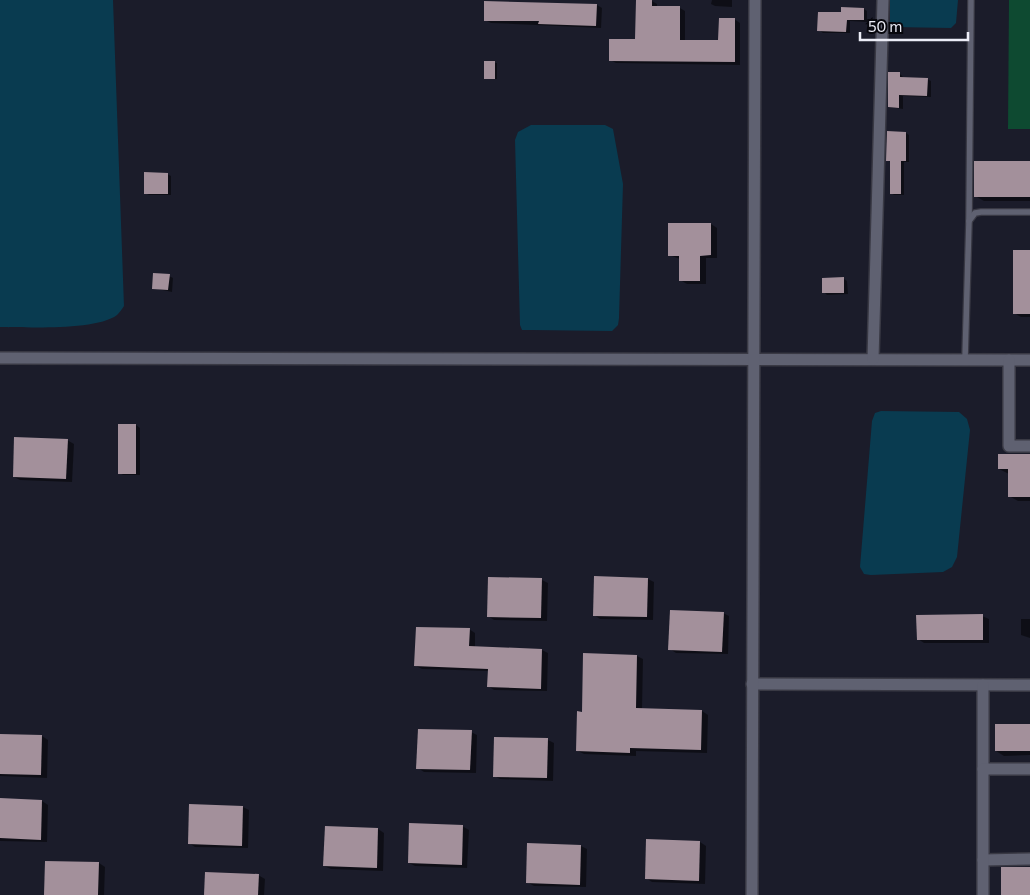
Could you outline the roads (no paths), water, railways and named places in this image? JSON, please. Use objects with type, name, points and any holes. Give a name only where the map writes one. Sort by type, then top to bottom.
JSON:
[{"type":"street","points":[[752,895],[755,0]]},
{"type":"street","points":[[873,360],[883,0]]},
{"type":"street","points":[[0,358],[873,360],[965,358],[1030,360]]},
{"type":"street","points":[[1009,360],[1009,446],[1030,446]]},
{"type":"street","points":[[752,684],[1030,685]]},
{"type":"street","points":[[982,895],[983,685]]},
{"type":"street","points":[[984,770],[1030,769]]},
{"type":"street","points":[[983,860],[1030,859]]},
{"type":"lane","points":[[965,358],[971,0]]},
{"type":"lane","points":[[968,221],[975,213],[981,212],[1030,212]]},
{"type":"water","points":[[0,0],[113,0],[124,306],[117,315],[107,320],[78,326],[0,327]]},
{"type":"water","points":[[890,0],[958,0],[956,23],[951,28],[893,27],[890,23]]},
{"type":"water","points":[[531,125],[605,125],[613,129],[623,184],[619,318],[618,325],[612,331],[522,330],[520,325],[515,140],[518,132]]},
{"type":"water","points":[[881,411],[959,412],[967,419],[970,430],[957,557],[952,567],[943,572],[871,575],[864,574],[860,567],[872,421],[875,413]]}]
